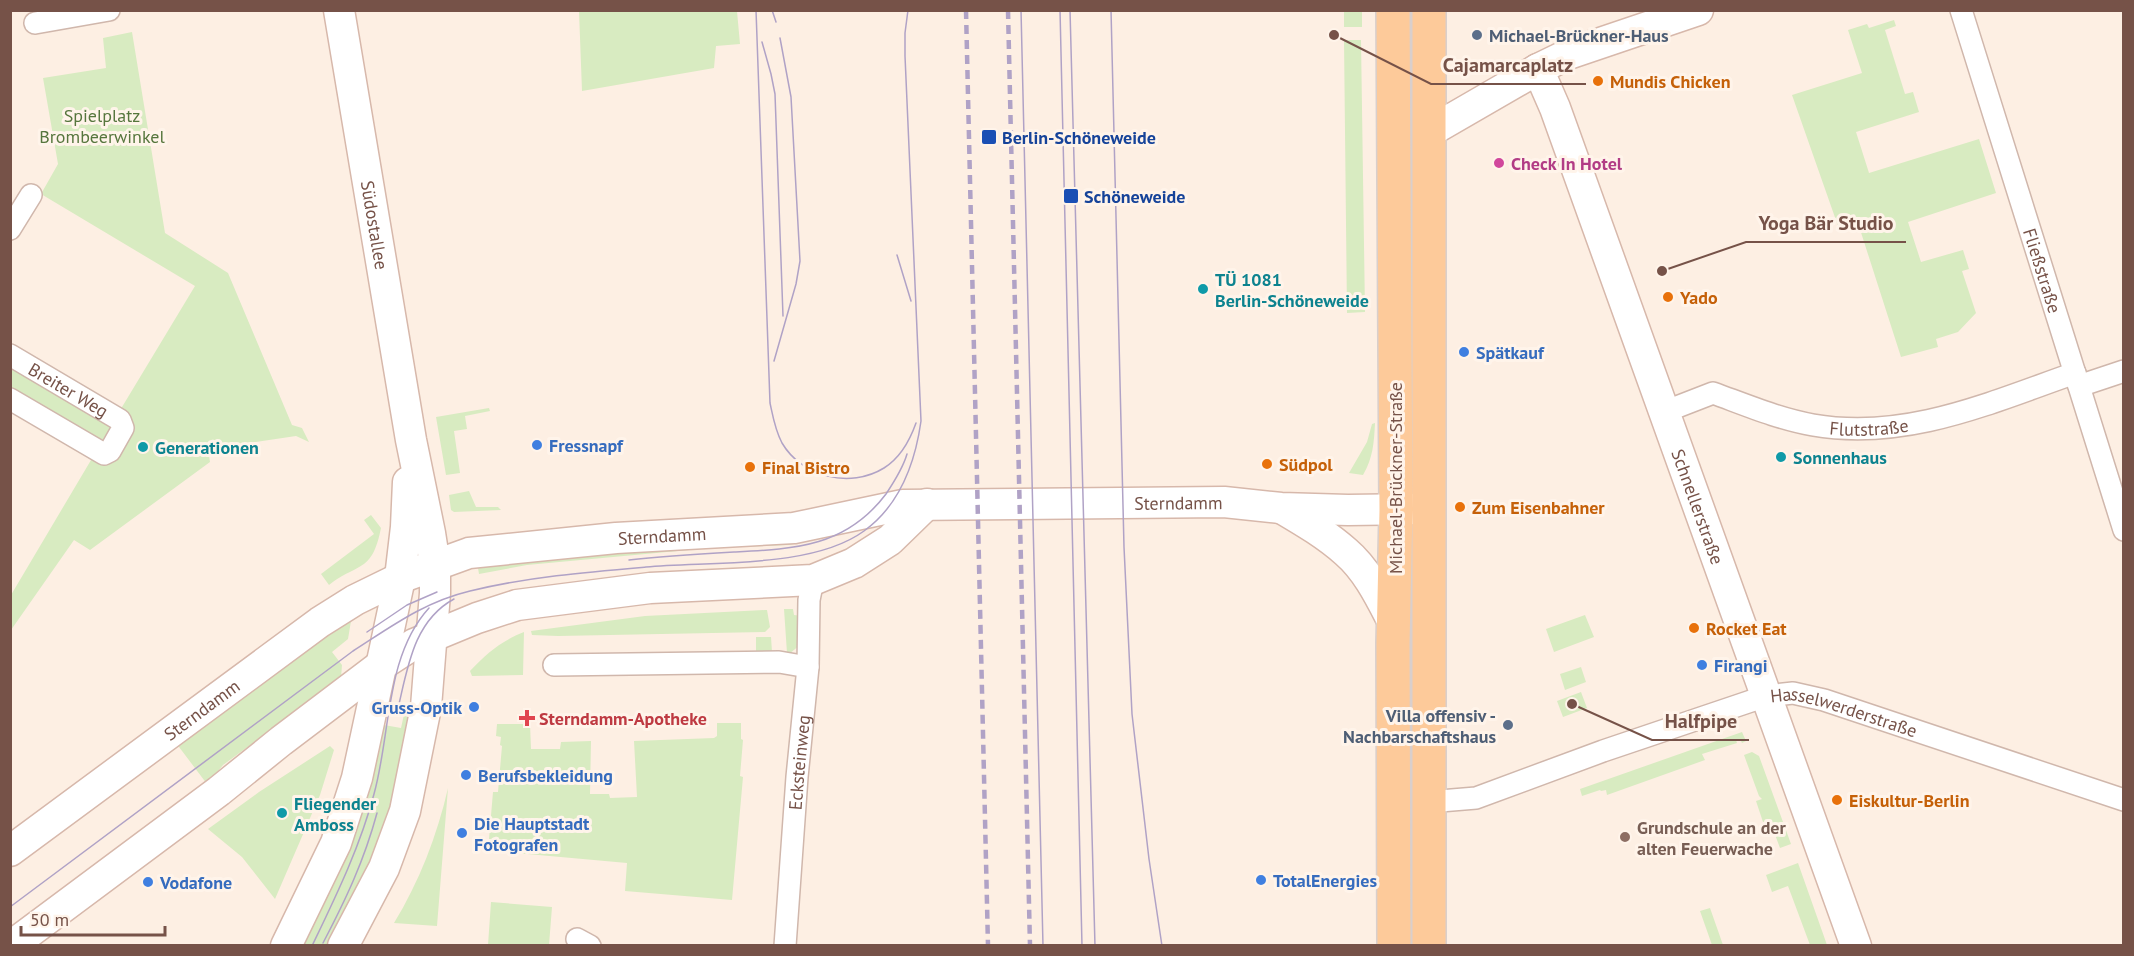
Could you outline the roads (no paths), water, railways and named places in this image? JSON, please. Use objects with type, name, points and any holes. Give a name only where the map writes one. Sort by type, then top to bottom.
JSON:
[{"type":"main road","name":"Südostallee","points":[[339,10],[411,440],[423,489],[435,565],[432,636]]},
{"type":"main road","name":"Michael-Brückner-Straße","points":[[1393,10],[1396,510],[1393,622],[1394,945]]},
{"type":"main road","name":"Michael-Brückner-Straße","points":[[1429,10],[1429,945]]},
{"type":"main road","points":[[1429,132],[1571,52],[1698,10]]},
{"type":"main road","name":"Schnellerstraße","points":[[1538,69],[1856,945]]},
{"type":"main road","name":"Südostallee","points":[[400,578],[406,527],[411,440]]},
{"type":"main road","name":"Sterndamm","points":[[10,851],[320,622],[355,600],[400,578],[469,553],[616,538],[794,528],[889,507],[927,504],[1224,502],[1281,507],[1428,509]]},
{"type":"main road","points":[[11,945],[219,792],[290,734],[380,666],[414,644],[477,618],[517,605],[650,588],[811,596],[854,563],[890,540],[927,504]]},
{"type":"main road","points":[[1281,507],[1313,527],[1350,555],[1379,594],[1393,622]]},
{"type":"main road","points":[[288,942],[336,843],[357,778],[400,578]]},
{"type":"main road","points":[[343,945],[384,868],[405,811],[425,714],[432,636]]},
{"type":"street","points":[[34,23],[109,10]]},
{"type":"street","name":"Fließstraße","points":[[1961,10],[2124,530]]},
{"type":"street","points":[[10,229],[31,195]]},
{"type":"street","name":"Breiter Weg","points":[[10,355],[120,420],[123,428],[110,451],[104,454],[10,399]]},
{"type":"street","name":"Flutstraße","points":[[1664,412],[1713,393],[1811,424],[1870,430],[1909,426],[2077,380],[2124,371]]},
{"type":"street","name":"Ecksteinweg","points":[[785,945],[797,777],[808,667],[811,596]]},
{"type":"street","points":[[554,665],[779,662],[808,667]]},
{"type":"street","name":"Hasselwerderstraße","points":[[1428,802],[1476,798],[1603,751],[1766,696],[1792,693],[1809,695],[2124,800]]},
{"type":"tram line","points":[[756,10],[770,403],[774,423],[782,443],[802,464],[828,476],[842,478],[857,478],[884,468],[900,454],[916,423]]},
{"type":"tram line","points":[[772,10],[776,22]]},
{"type":"tram line","points":[[10,907],[353,651],[423,608],[470,591],[513,582],[646,567],[789,558],[817,552],[842,543],[877,521],[904,482],[915,453],[921,421],[905,56],[908,10]]},
{"type":"tram line","points":[[1021,10],[1043,946]]},
{"type":"tram line","points":[[1060,10],[1082,946]]},
{"type":"tram line","points":[[1070,10],[1095,946]]},
{"type":"tram line","points":[[1111,10],[1124,547],[1132,714],[1162,946]]},
{"type":"tram line","points":[[774,361],[796,284],[800,261],[791,97],[780,38]]},
{"type":"tram line","points":[[762,42],[775,94],[783,316]]},
{"type":"tram line","points":[[897,255],[911,301]]},
{"type":"tram line","points":[[629,560],[778,549],[818,542],[854,525],[870,512],[886,494],[901,470],[907,454]]},
{"type":"tram line","points":[[367,632],[407,605],[437,592]]},
{"type":"tram line","points":[[399,704],[410,659],[422,631],[430,619],[454,599]]},
{"type":"tram line","points":[[312,946],[362,833],[374,794],[397,672],[404,649],[415,627],[429,608]]},
{"type":"tram line","points":[[323,943],[354,879],[377,813]]},
{"type":"railway","points":[[966,10],[988,946]]},
{"type":"railway","points":[[1008,10],[1030,946]]},
{"type":"place","name":"Cajamarcaplatz","points":[[1334,35]]},
{"type":"place","name":"Michael-Brückner-Haus","points":[[1477,35]]},
{"type":"place","name":"Mundis Chicken","points":[[1598,81]]},
{"type":"place","name":"Berlin-Schöneweide","points":[[989,137]]},
{"type":"place","name":"Check In Hotel","points":[[1499,163]]},
{"type":"place","name":"Schöneweide","points":[[1071,196]]},
{"type":"place","name":"Yoga Bär Studio","points":[[1662,271]]},
{"type":"place","name":"TÜ 1081 Berlin-Schöneweide","points":[[1203,289]]},
{"type":"place","name":"Yado","points":[[1668,297]]},
{"type":"place","name":"Spätkauf","points":[[1464,352]]},
{"type":"place","name":"Fressnapf","points":[[537,445]]},
{"type":"place","name":"Generationen","points":[[143,447]]},
{"type":"place","name":"Sonnenhaus","points":[[1781,457]]},
{"type":"place","name":"Südpol","points":[[1267,464]]},
{"type":"place","name":"Final Bistro","points":[[750,467]]},
{"type":"place","name":"Zum Eisenbahner","points":[[1460,507]]},
{"type":"place","name":"Rocket Eat","points":[[1694,628]]},
{"type":"place","name":"Firangi","points":[[1702,665]]},
{"type":"place","name":"Halfpipe","points":[[1572,704]]},
{"type":"place","name":"Gruss-Optik","points":[[474,707]]},
{"type":"place","name":"Sterndamm-Apotheke","points":[[527,718]]},
{"type":"place","name":"Villa offensiv - Nachbarschaftshaus","points":[[1508,725]]},
{"type":"place","name":"Berufsbekleidung","points":[[466,775]]},
{"type":"place","name":"Eiskultur-Berlin","points":[[1837,800]]},
{"type":"place","name":"Fliegender Amboss","points":[[282,813]]},
{"type":"place","name":"Die Hauptstadt Fotografen","points":[[462,833]]},
{"type":"place","name":"Grundschule an der alten Feuerwache","points":[[1625,837]]},
{"type":"place","name":"TotalEnergies","points":[[1261,880]]},
{"type":"place","name":"Vodafone","points":[[148,882]]},
{"type":"park label","name":"Spielplatz Brombeerwinkel","points":[[102,125]]}]
